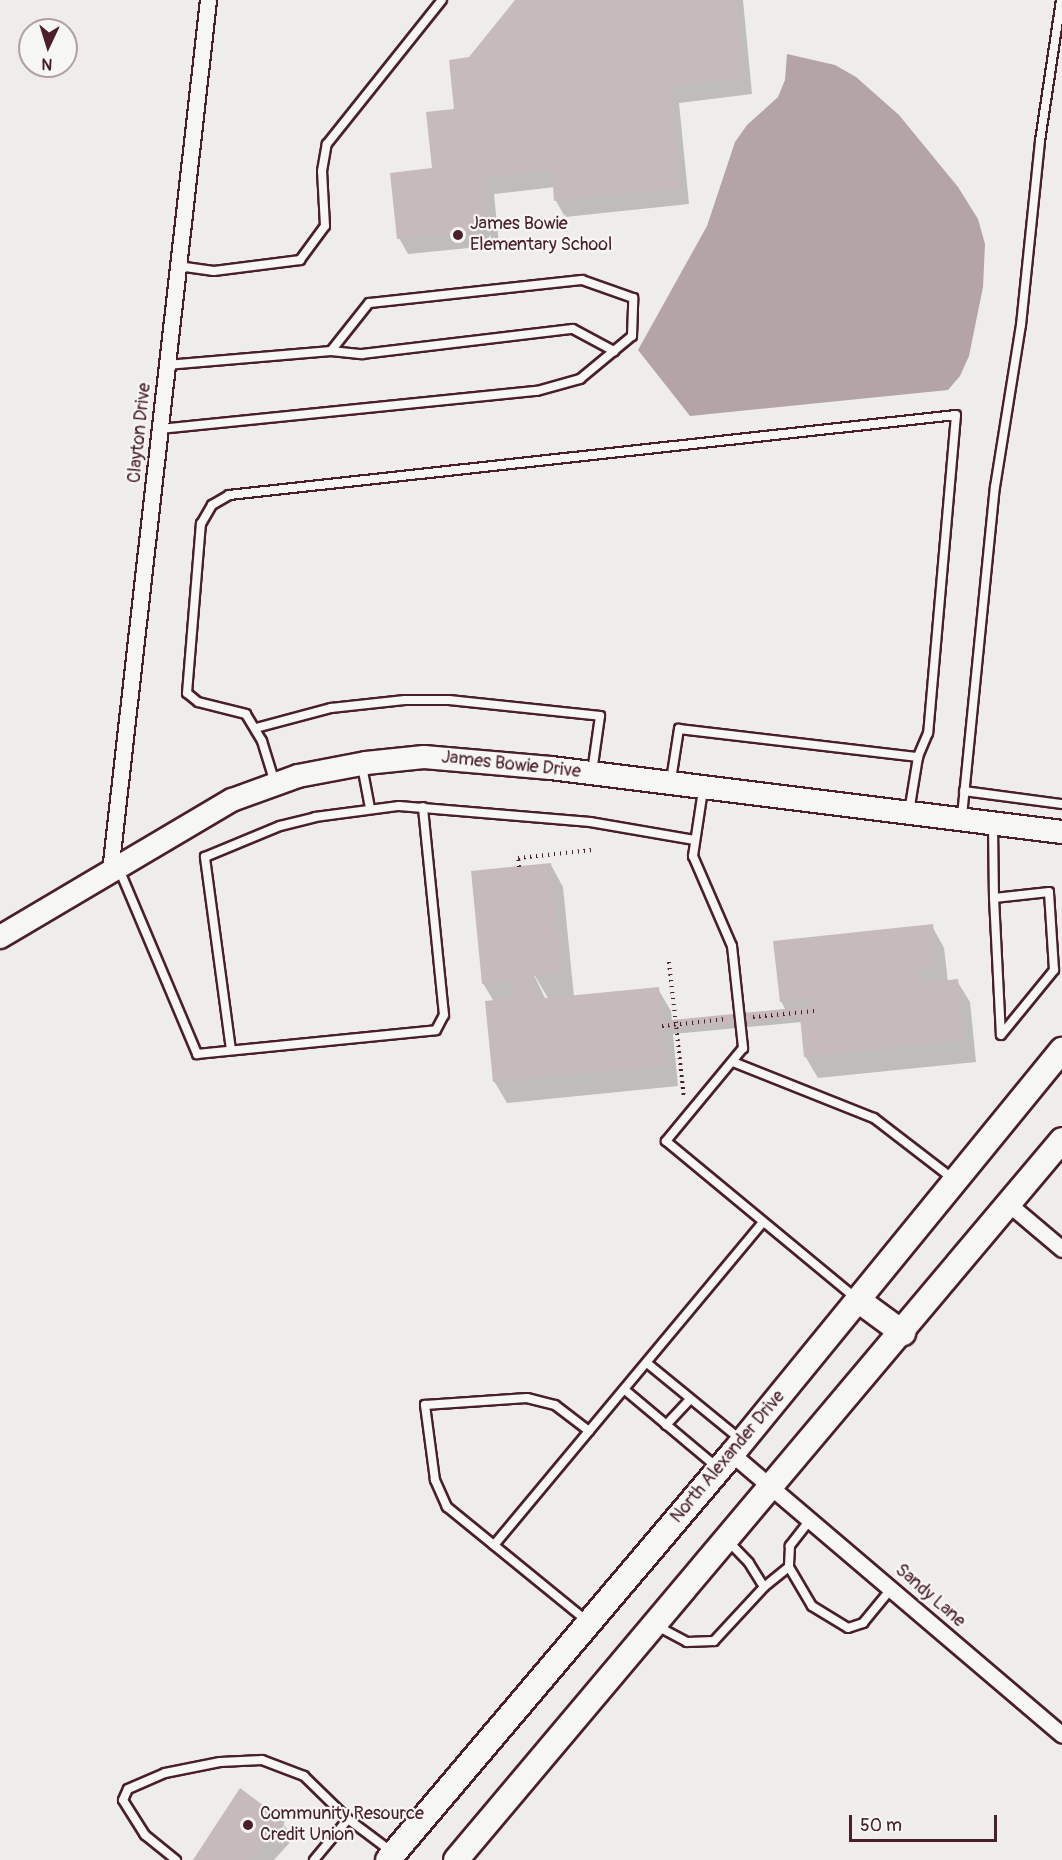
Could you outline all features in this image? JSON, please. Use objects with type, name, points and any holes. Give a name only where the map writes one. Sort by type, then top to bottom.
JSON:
[{"type":"main road","name":"North Alexander Drive","points":[[394,1858],[588,1622],[731,1455],[1062,1050]]},
{"type":"main road","points":[[456,1860],[728,1541],[1062,1140]]},
{"type":"main road","points":[[858,1300],[903,1333]]},
{"type":"street","name":"Clayton Drive","points":[[114,869],[208,0]]},
{"type":"street","name":"James Bowie Drive","points":[[0,937],[232,800],[275,784],[362,764],[424,757],[592,773],[1062,832]]},
{"type":"street","points":[[1010,1205],[1062,1249]]},
{"type":"street","name":"Sandy Lane","points":[[731,1455],[773,1486],[1062,1735]]},
{"type":"lane","points":[[178,266],[214,271],[300,260],[326,226],[322,171],[327,144],[442,0]]},
{"type":"lane","points":[[962,820],[995,487],[1021,324],[1040,141],[1061,0]]},
{"type":"lane","points":[[160,429],[537,391],[580,379],[632,336],[633,298],[582,280],[369,303],[331,351]]},
{"type":"lane","points":[[167,365],[331,351],[362,354],[573,329],[614,351]]},
{"type":"lane","points":[[275,784],[256,728],[246,714],[198,702],[187,693],[201,524],[212,505],[229,495],[956,415],[928,733],[918,757],[909,814]]},
{"type":"lane","points":[[256,728],[331,708],[405,700],[449,700],[600,716],[592,773]]},
{"type":"lane","points":[[671,783],[679,729],[918,757]]},
{"type":"lane","points":[[362,764],[370,808]]},
{"type":"lane","points":[[704,787],[694,840],[695,866],[732,946],[743,1042],[733,1062],[666,1141],[858,1300]]},
{"type":"lane","points":[[964,791],[1062,804]]},
{"type":"lane","points":[[231,1050],[205,857],[280,826],[370,808],[423,807],[590,822],[694,840]]},
{"type":"lane","points":[[114,869],[197,1054],[425,1031],[440,1026],[444,1015],[423,807]]},
{"type":"lane","points":[[993,824],[994,898],[1001,1035],[1054,970],[1049,892],[994,898]]},
{"type":"lane","points":[[733,1062],[874,1118],[955,1181]]},
{"type":"lane","points":[[494,1545],[763,1222]]},
{"type":"lane","points":[[647,1363],[690,1399],[731,1455]]},
{"type":"lane","points":[[625,1390],[666,1425],[731,1455]]},
{"type":"lane","points":[[588,1622],[494,1545],[454,1516],[440,1496],[432,1466],[425,1405],[527,1398],[555,1406],[589,1431]]},
{"type":"lane","points":[[666,1425],[690,1399]]},
{"type":"lane","points":[[810,1519],[790,1546],[789,1567],[812,1606],[848,1628],[863,1623],[892,1588]]},
{"type":"lane","points":[[728,1541],[749,1563],[764,1587]]},
{"type":"lane","points":[[656,1625],[687,1642],[714,1641],[764,1587],[789,1567]]},
{"type":"lane","points":[[176,1860],[145,1835],[123,1800],[128,1789],[165,1773],[220,1762],[262,1760],[304,1776],[348,1819],[394,1858]]},
{"type":"lane","points":[[314,1860],[348,1819]]},
{"type":"path","points":[[519,867],[518,858],[593,850]]},
{"type":"path","points":[[669,962],[684,1099]]},
{"type":"path","points":[[753,1017],[815,1011]]},
{"type":"path","points":[[662,1026],[727,1019]]},
{"type":"shaded area","points":[[787,54],[835,65],[856,77],[899,115],[958,187],[978,219],[985,244],[983,287],[969,356],[960,376],[948,390],[690,416],[638,350],[707,226],[735,142],[747,125],[778,97],[785,80]]},
{"type":"building","points":[[515,0],[736,0],[744,78],[670,87],[680,188],[554,201],[552,170],[486,178],[490,229],[397,239],[390,173],[432,168],[426,112],[454,109],[449,60],[469,57]]},
{"type":"building","points":[[551,863],[562,973],[534,976],[536,999],[659,987],[662,1021],[814,1006],[814,998],[780,1002],[773,941],[933,924],[937,966],[920,968],[922,983],[958,979],[964,1040],[804,1057],[800,1017],[662,1030],[667,1065],[493,1082],[485,1001],[513,998],[511,981],[482,984],[471,871]]},
{"type":"building","points":[[240,1788],[285,1822],[251,1860],[193,1860]]},
{"type":"place","name":"James Bowie Elementary School","points":[[458,235]]},
{"type":"place","name":"Community Resource Credit Union","points":[[248,1825]]}]
